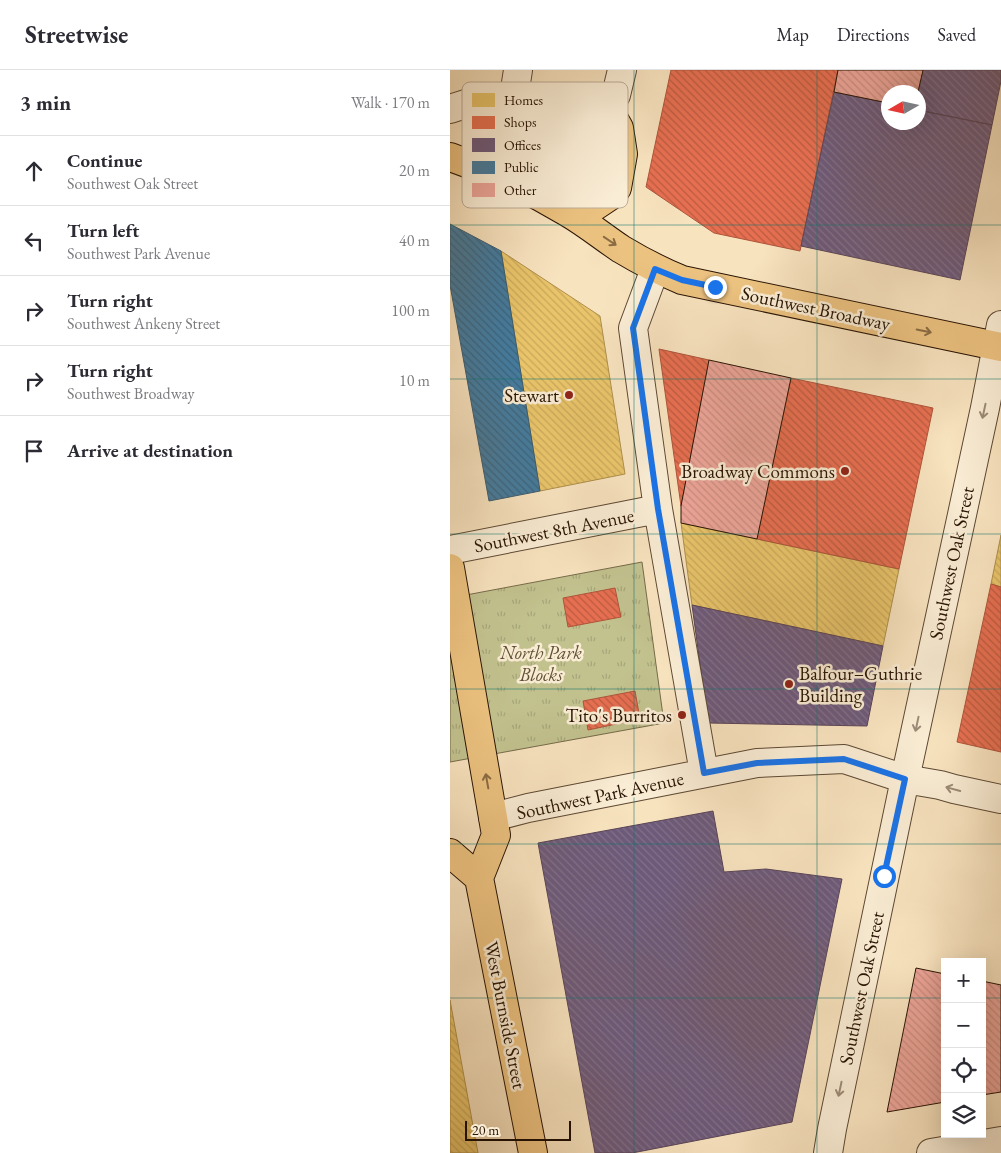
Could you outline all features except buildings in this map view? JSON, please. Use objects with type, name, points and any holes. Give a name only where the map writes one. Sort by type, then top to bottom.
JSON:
[{"type":"main road","name":"Southwest Broadway","points":[[450,157],[462,161]]},
{"type":"main road","name":"Southwest Broadway","points":[[560,208],[621,249],[655,269],[682,280],[999,340]]},
{"type":"main road","points":[[569,213],[592,208]]},
{"type":"main road","points":[[450,568],[496,835],[479,878],[450,853]]},
{"type":"main road","name":"West Burnside Street","points":[[479,878],[533,1153]]},
{"type":"street","points":[[450,109],[462,105]]},
{"type":"street","points":[[655,269],[633,328],[658,509],[704,773]]},
{"type":"street","name":"Southwest Oak Street","points":[[828,1153],[905,779],[999,340]]},
{"type":"street","name":"Southwest 8th Avenue","points":[[450,550],[658,509]]},
{"type":"street","name":"Southwest Park Avenue","points":[[493,817],[528,808],[757,763],[844,759],[905,779],[1001,799]]},
{"type":"street","points":[[931,1153],[1001,1140]]},
{"type":"green space","name":"North Park Blocks","points":[[642,562],[664,723],[450,762],[450,598]]},
{"type":"place","name":"Stewart","points":[[569,395]]},
{"type":"place","name":"Broadway Commons","points":[[845,471]]},
{"type":"place","name":"Balfour–Guthrie Building","points":[[789,684]]},
{"type":"place","name":"Tito's Burritos","points":[[682,715]]},
{"type":"route","points":[[715,287],[682,280],[655,269],[633,328],[658,509],[704,773],[757,763],[844,759],[905,779],[884,876]]}]
